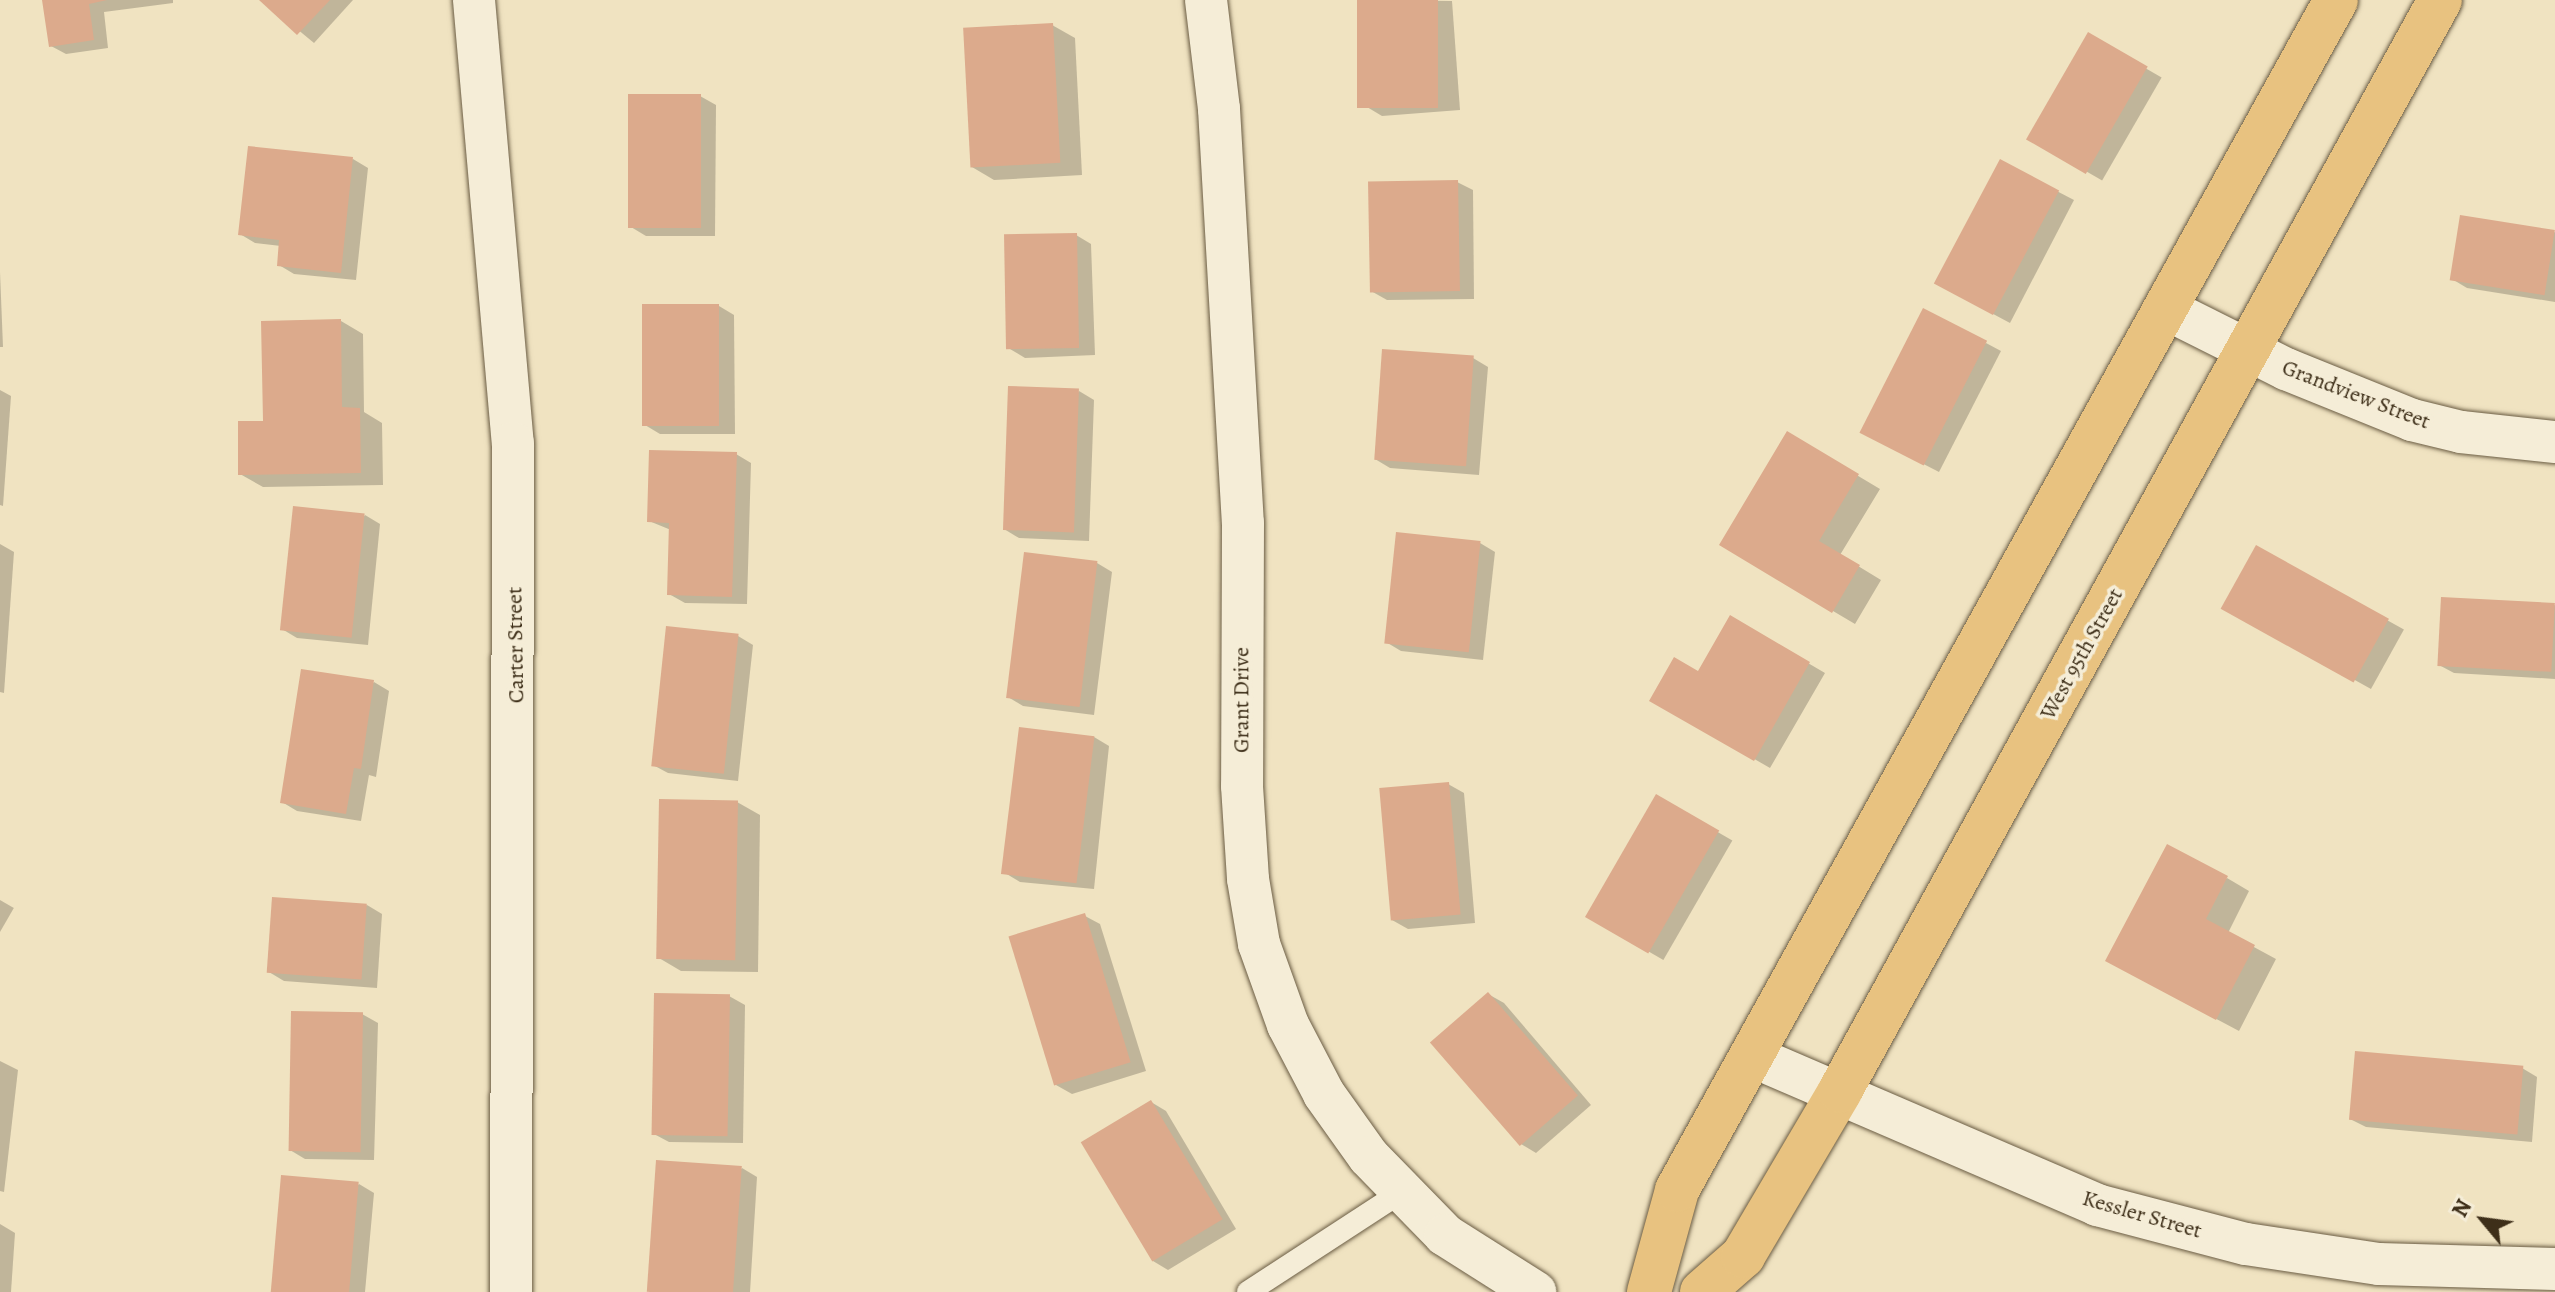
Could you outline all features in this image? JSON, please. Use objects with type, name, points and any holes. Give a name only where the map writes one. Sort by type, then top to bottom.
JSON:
[{"type":"main road","points":[[1649,1292],[1677,1190],[1754,1057],[2168,310],[2336,0]]},
{"type":"main road","name":"West 95th Street","points":[[1702,1292],[1743,1256],[1840,1091],[2250,352],[2440,0]]},
{"type":"street","name":"Carter Street","points":[[474,0],[513,443],[511,1292]]},
{"type":"street","name":"Grant Drive","points":[[1206,0],[1219,109],[1243,523],[1242,786],[1248,879],[1259,944],[1288,1025],[1324,1094],[1369,1157],[1445,1235],[1535,1292]]},
{"type":"street","name":"Grandview Street","points":[[2168,310],[2250,352],[2412,420],[2461,432],[2555,442]]},
{"type":"street","name":"Kessler Street","points":[[1754,1057],[1840,1091],[2097,1205],[2246,1244],[2448,1280],[2555,1269]]},
{"type":"lane","points":[[1248,1292],[1403,1191]]},
{"type":"building","points":[[42,0],[107,0],[89,4],[94,40],[49,47]]},
{"type":"building","points":[[259,0],[330,0],[297,35]]},
{"type":"building","points":[[1357,0],[1438,0],[1438,108],[1357,108]]},
{"type":"building","points":[[1053,23],[1060,163],[970,168],[963,28]]},
{"type":"building","points":[[2088,32],[2148,66],[2086,174],[2026,139]]},
{"type":"building","points":[[628,94],[701,94],[701,228],[628,228]]},
{"type":"building","points":[[248,146],[353,157],[341,273],[277,266],[279,240],[238,235]]},
{"type":"building","points":[[2000,159],[2059,190],[1993,315],[1934,283]]},
{"type":"building","points":[[1458,180],[1460,291],[1370,293],[1368,182]]},
{"type":"building","points":[[2460,215],[2555,230],[2544,295],[2450,280]]},
{"type":"building","points":[[1077,233],[1079,348],[1006,349],[1004,234]]},
{"type":"building","points":[[642,304],[719,304],[719,426],[642,426]]},
{"type":"building","points":[[1923,308],[1987,341],[1924,465],[1859,433]]},
{"type":"building","points":[[341,319],[342,407],[360,408],[361,473],[238,475],[238,421],[263,421],[261,321]]},
{"type":"building","points":[[1382,349],[1474,355],[1466,466],[1374,460]]},
{"type":"building","points":[[1008,386],[1079,388],[1074,532],[1003,530]]},
{"type":"building","points":[[1787,431],[1859,474],[1819,541],[1860,565],[1832,613],[1719,545]]},
{"type":"building","points":[[649,450],[737,452],[732,597],[667,595],[669,523],[647,522]]},
{"type":"building","points":[[293,506],[365,514],[352,638],[280,630]]},
{"type":"building","points":[[1396,532],[1481,541],[1469,652],[1384,643]]},
{"type":"building","points":[[2256,545],[2389,619],[2354,683],[2221,609]]},
{"type":"building","points":[[1024,552],[1097,561],[1080,707],[1006,698]]},
{"type":"building","points":[[2441,597],[2555,603],[2551,672],[2437,666]]},
{"type":"building","points":[[1730,615],[1810,662],[1754,761],[1649,701],[1674,657],[1698,671]]},
{"type":"building","points":[[666,626],[739,634],[724,774],[651,766]]},
{"type":"building","points":[[301,669],[374,680],[361,769],[354,768],[346,814],[280,803]]},
{"type":"building","points":[[1019,727],[1094,736],[1076,883],[1001,874]]},
{"type":"building","points":[[1449,782],[1461,914],[1391,921],[1379,788]]},
{"type":"building","points":[[1656,794],[1719,830],[1648,953],[1585,917]]},
{"type":"building","points":[[659,799],[738,800],[735,960],[656,959]]},
{"type":"building","points":[[2167,844],[2228,876],[2206,919],[2255,945],[2216,1020],[2105,961]]},
{"type":"building","points":[[272,897],[367,904],[361,979],[267,973]]},
{"type":"building","points":[[1085,913],[1131,1062],[1054,1086],[1008,936]]},
{"type":"building","points":[[1488,992],[1578,1095],[1520,1146],[1430,1043]]},
{"type":"building","points":[[654,993],[730,994],[728,1136],[652,1135]]},
{"type":"building","points":[[291,1011],[363,1012],[361,1152],[289,1151]]},
{"type":"building","points":[[2355,1051],[2523,1066],[2517,1134],[2349,1120]]},
{"type":"building","points":[[1151,1100],[1223,1219],[1152,1261],[1081,1142]]},
{"type":"building","points":[[656,1160],[742,1166],[733,1292],[647,1292]]},
{"type":"building","points":[[281,1175],[359,1182],[349,1292],[271,1292]]}]
